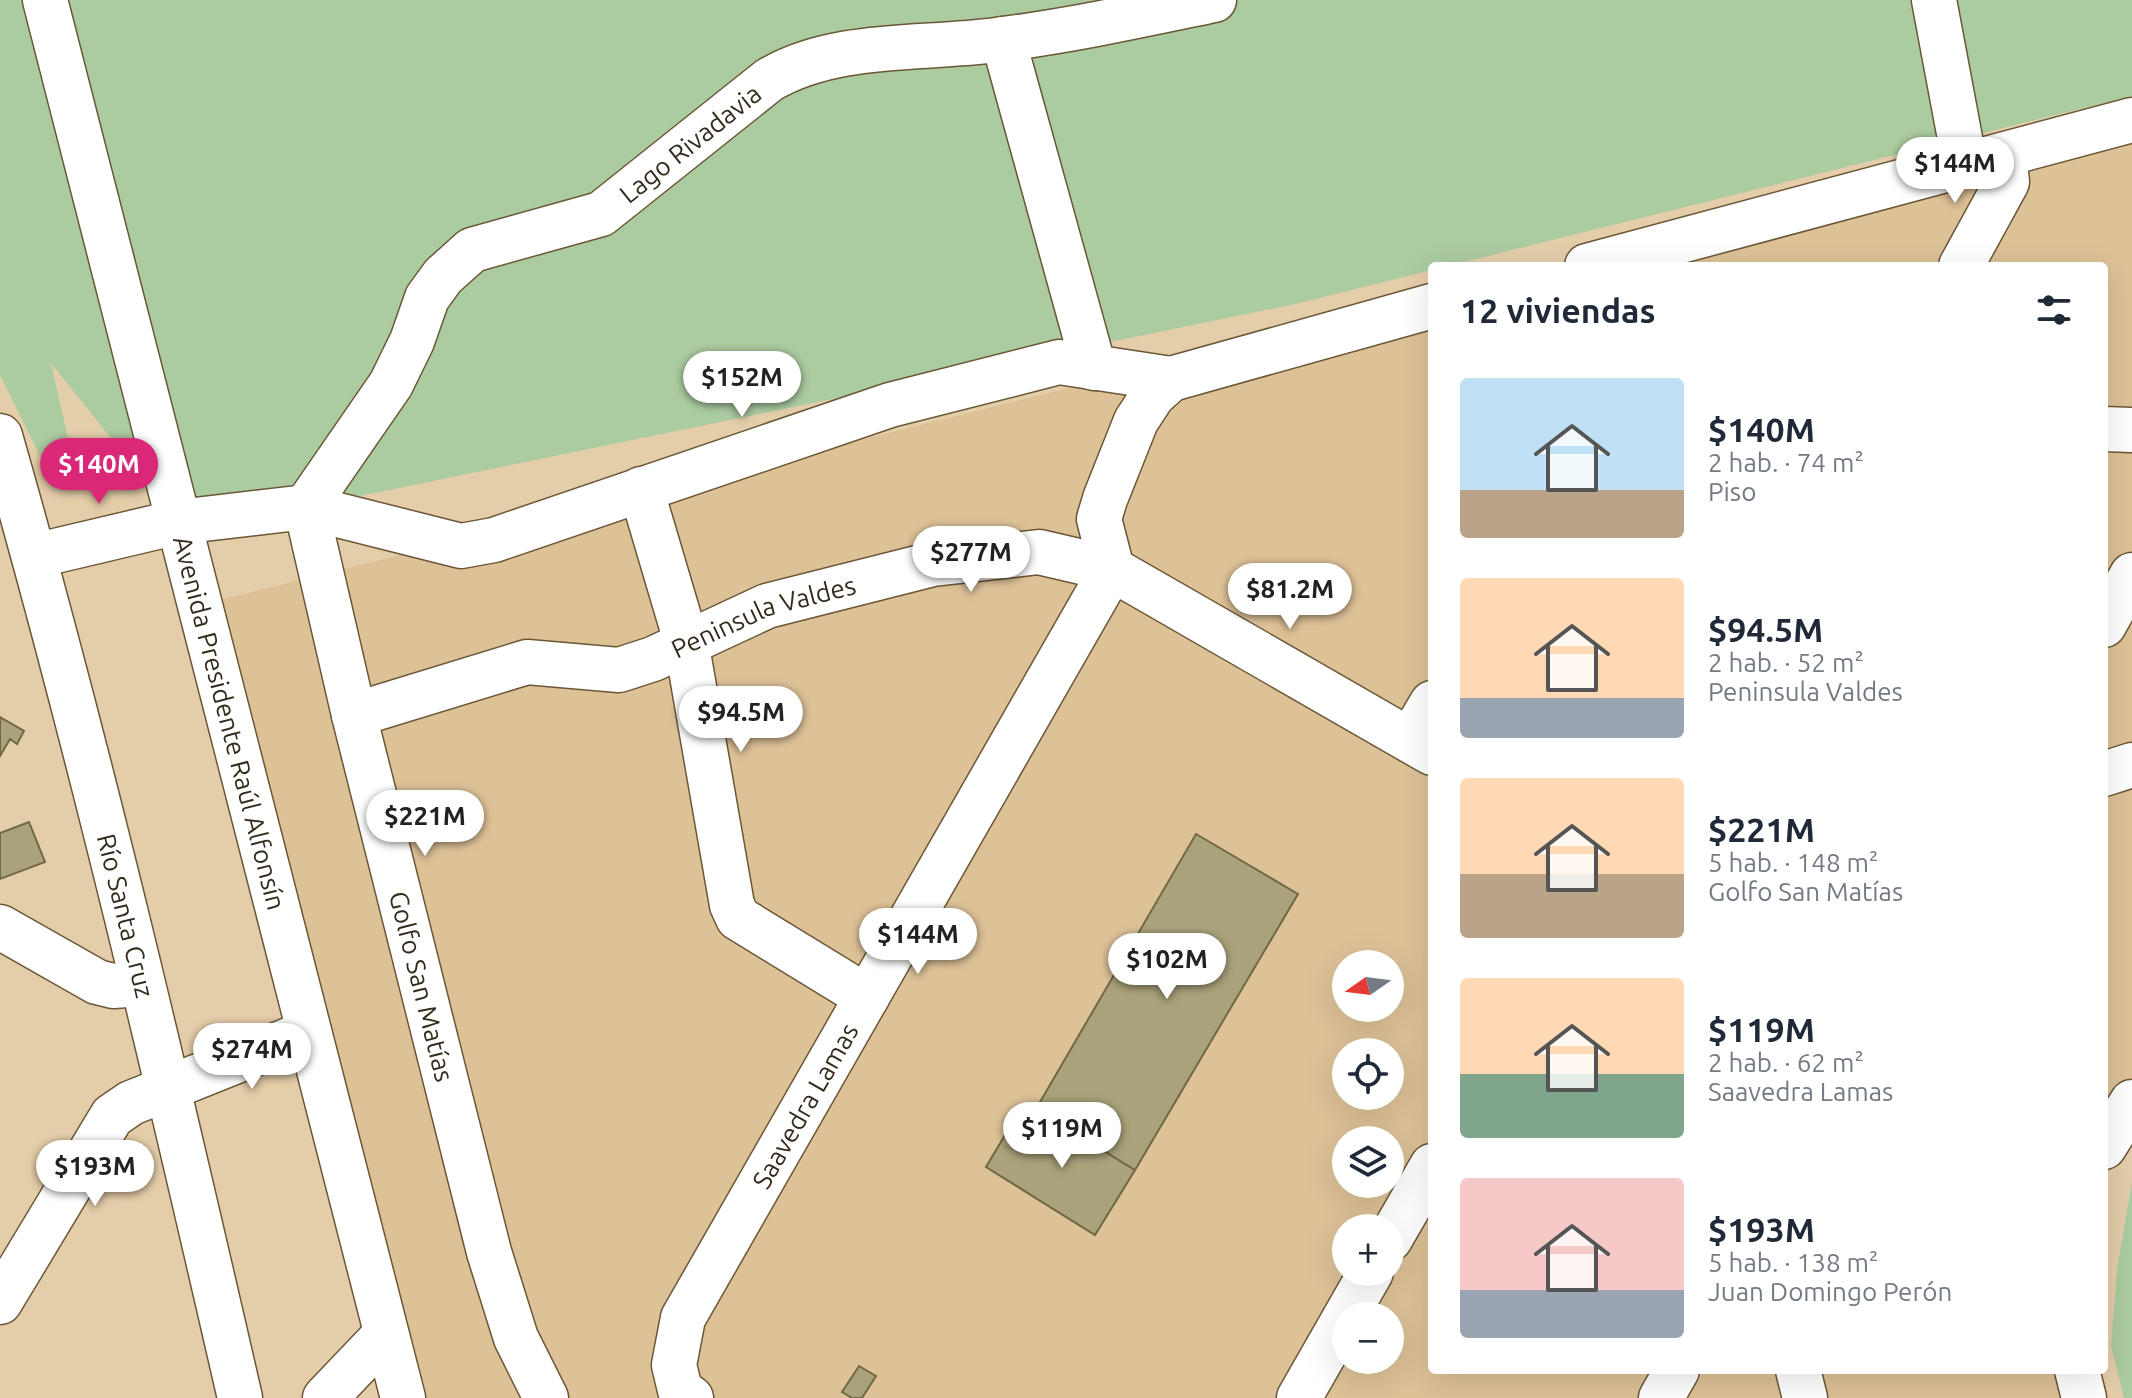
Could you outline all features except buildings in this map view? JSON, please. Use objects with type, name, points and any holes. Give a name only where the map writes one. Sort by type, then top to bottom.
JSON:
[{"type":"main road","name":"Avenida Presidente Raúl Alfonsín","points":[[45,0],[403,1398]]},
{"type":"main road","name":"Lago Rivadavia","points":[[306,507],[391,384],[412,341],[427,298],[443,276],[472,250],[601,214],[769,80],[796,64],[850,53],[1003,39],[1214,0]]},
{"type":"main road","points":[[1934,0],[1984,160],[2007,182],[1963,262]]},
{"type":"main road","points":[[1003,39],[1094,368]]},
{"type":"main road","points":[[1602,262],[1984,160],[2126,126]]},
{"type":"main road","points":[[34,556],[178,522],[306,507],[461,546],[494,540],[920,396],[1059,362],[1171,379],[1428,307]]},
{"type":"main road","points":[[1112,569],[1099,519],[1105,499],[1136,421],[1153,395],[1171,379]]},
{"type":"main road","points":[[2108,429],[2132,430]]},
{"type":"main road","name":"Río Santa Cruz","points":[[0,436],[34,556],[169,1088],[240,1398]]},
{"type":"main road","points":[[641,489],[686,641],[732,905],[738,918],[867,997]]},
{"type":"main road","name":"Golfo San Matías","points":[[306,507],[354,715],[489,1252],[516,1338],[546,1398]]},
{"type":"main road","name":"Peninsula Valdes","points":[[354,715],[527,662],[619,670],[653,659],[686,641],[767,606],[933,564],[1039,552],[1112,569],[1421,747]]},
{"type":"main road","name":"Saavedra Lamas","points":[[691,1398],[680,1390],[674,1365],[683,1318],[1112,569]]},
{"type":"main road","points":[[2108,618],[2132,575]]},
{"type":"main road","points":[[1421,747],[1428,719]]},
{"type":"main road","points":[[2108,773],[2132,765]]},
{"type":"main road","points":[[0,927],[97,982],[113,986],[142,984]]},
{"type":"main road","points":[[0,1302],[112,1116],[131,1103],[309,1032]]},
{"type":"main road","points":[[2108,1141],[2132,1102]]},
{"type":"main road","points":[[1404,1215],[1428,1173]]},
{"type":"main road","points":[[1299,1398],[1363,1286]]},
{"type":"main road","points":[[325,1398],[386,1334]]},
{"type":"main road","points":[[1661,1398],[1675,1374]]},
{"type":"main road","points":[[1799,1374],[1805,1398]]},
{"type":"main road","points":[[2078,1374],[2084,1398]]},
{"type":"shaded area","points":[[2132,134],[2132,1102],[2108,1141],[2108,262],[1572,262],[2004,155]]},
{"type":"shaded area","points":[[1428,298],[1428,1374],[2078,1374],[2084,1398],[403,1398],[200,605]]},
{"type":"green space","points":[[0,0],[2132,0],[2132,96],[1464,262],[1428,262],[1428,271],[1295,304],[306,507],[178,522],[51,363],[73,461],[73,476],[44,464],[0,375]]},
{"type":"green space","points":[[2132,1182],[2132,1398],[2124,1398],[2111,1346],[2117,1269]]}]
